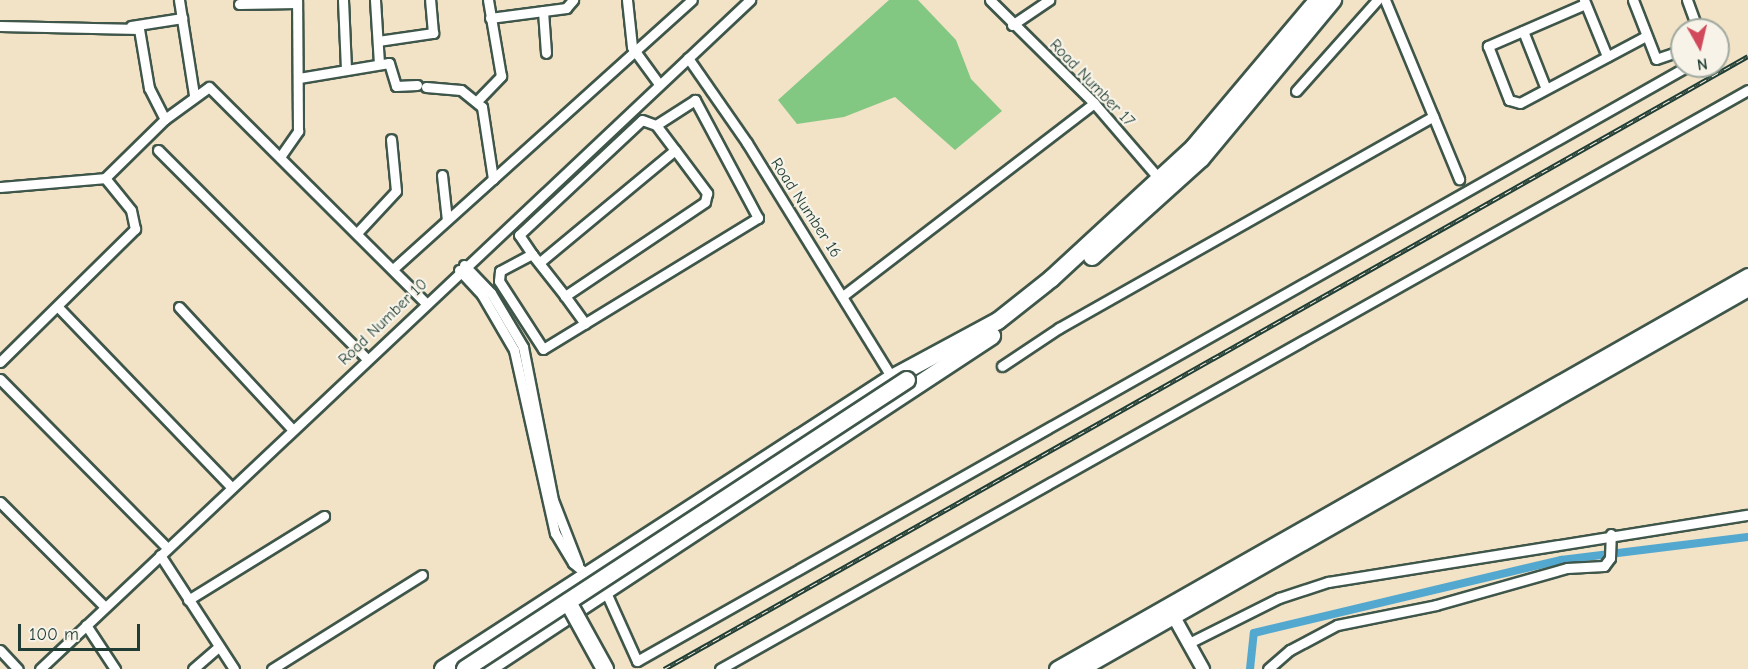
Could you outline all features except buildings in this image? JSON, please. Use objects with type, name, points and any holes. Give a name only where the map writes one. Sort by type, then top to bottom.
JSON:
[{"type":"highway","points":[[1165,186],[1318,0]]},
{"type":"highway","points":[[443,669],[531,612],[584,570],[912,376],[1010,325],[1165,186],[1252,102],[1333,0]]},
{"type":"highway","points":[[487,669],[607,591],[912,376]]},
{"type":"highway","points":[[465,669],[912,376]]},
{"type":"highway","points":[[568,602],[605,669]]},
{"type":"highway","points":[[531,612],[543,632]]},
{"type":"main road","points":[[1080,669],[1168,613],[1748,276]]},
{"type":"main road","points":[[1057,669],[1168,613],[1748,288]]},
{"type":"street","points":[[179,0],[194,96]]},
{"type":"street","points":[[343,0],[346,70]]},
{"type":"street","points":[[375,0],[379,64]]},
{"type":"street","points":[[378,41],[433,33],[430,0]]},
{"type":"street","points":[[477,101],[501,76],[488,0]]},
{"type":"street","points":[[490,18],[569,7],[573,0]]},
{"type":"street","points":[[627,0],[635,52],[659,84]]},
{"type":"street","points":[[393,269],[692,0]]},
{"type":"street","name":"Road Number 10","points":[[40,669],[461,268],[750,0]]},
{"type":"street","name":"Road Number 17","points":[[990,0],[1012,25],[1094,103],[1165,186]]},
{"type":"street","points":[[1012,25],[1049,0]]},
{"type":"street","points":[[1296,91],[1377,0]]},
{"type":"street","points":[[1385,0],[1459,179]]},
{"type":"street","points":[[1634,0],[1646,36],[1658,60],[1670,55]]},
{"type":"street","points":[[1687,0],[1694,18]]},
{"type":"street","points":[[239,4],[297,1],[298,131],[280,157]]},
{"type":"street","points":[[1607,56],[1585,2],[1487,50],[1509,100],[1520,103],[1646,36]]},
{"type":"street","points":[[543,10],[546,53]]},
{"type":"street","points":[[0,26],[131,26],[182,18]]},
{"type":"street","points":[[131,26],[143,37],[149,88],[165,119]]},
{"type":"street","points":[[1523,31],[1546,89]]},
{"type":"street","name":"Road Number 16","points":[[688,58],[844,295],[912,376]]},
{"type":"street","points":[[299,78],[392,63],[396,86],[461,90],[477,101],[485,115],[493,179]]},
{"type":"street","points":[[461,268],[485,292],[519,363],[560,545],[607,591],[637,661],[1670,76]]},
{"type":"street","points":[[0,187],[105,178],[165,119],[194,96],[217,89],[280,157],[425,302]]},
{"type":"street","points":[[720,669],[1748,90]]},
{"type":"street","points":[[532,254],[500,271],[499,280],[540,348],[585,324],[758,218],[699,102],[691,100],[656,125]]},
{"type":"street","points":[[844,295],[1094,103]]},
{"type":"street","points":[[1002,366],[1059,328],[1433,116]]},
{"type":"street","points":[[565,296],[705,202],[707,193],[656,125],[642,120],[519,235],[585,324]]},
{"type":"street","points":[[357,233],[396,191],[391,139]]},
{"type":"street","points":[[158,150],[366,358]]},
{"type":"street","points":[[540,262],[675,150]]},
{"type":"street","points":[[442,174],[447,220]]},
{"type":"street","points":[[0,362],[135,229],[131,210],[105,178]]},
{"type":"street","points":[[485,292],[499,280]]},
{"type":"street","points":[[58,307],[231,487]]},
{"type":"street","points":[[179,307],[292,429]]},
{"type":"street","points":[[0,379],[163,552],[188,600],[234,669]]},
{"type":"street","points":[[0,502],[105,607]]},
{"type":"street","points":[[1189,643],[1279,598],[1328,582],[1611,534],[1748,515]]},
{"type":"street","points":[[188,600],[324,516]]},
{"type":"street","points":[[1268,669],[1290,650],[1338,625],[1436,605],[1567,568],[1602,567],[1610,554],[1611,534]]},
{"type":"street","points":[[272,669],[422,575]]},
{"type":"street","points":[[1168,613],[1189,643],[1203,669]]},
{"type":"street","points":[[1168,613],[1194,669]]},
{"type":"street","points":[[86,625],[115,669]]},
{"type":"street","points":[[193,669],[218,647]]},
{"type":"street","points":[[0,651],[18,669]]},
{"type":"green space","points":[[889,0],[918,0],[956,40],[971,79],[1002,111],[955,150],[895,97],[844,117],[797,124],[778,100]]},
{"type":"waterway","points":[[1250,669],[1254,633],[1561,560],[1748,537]]},
{"type":"railway","points":[[664,669],[1748,56]]}]
